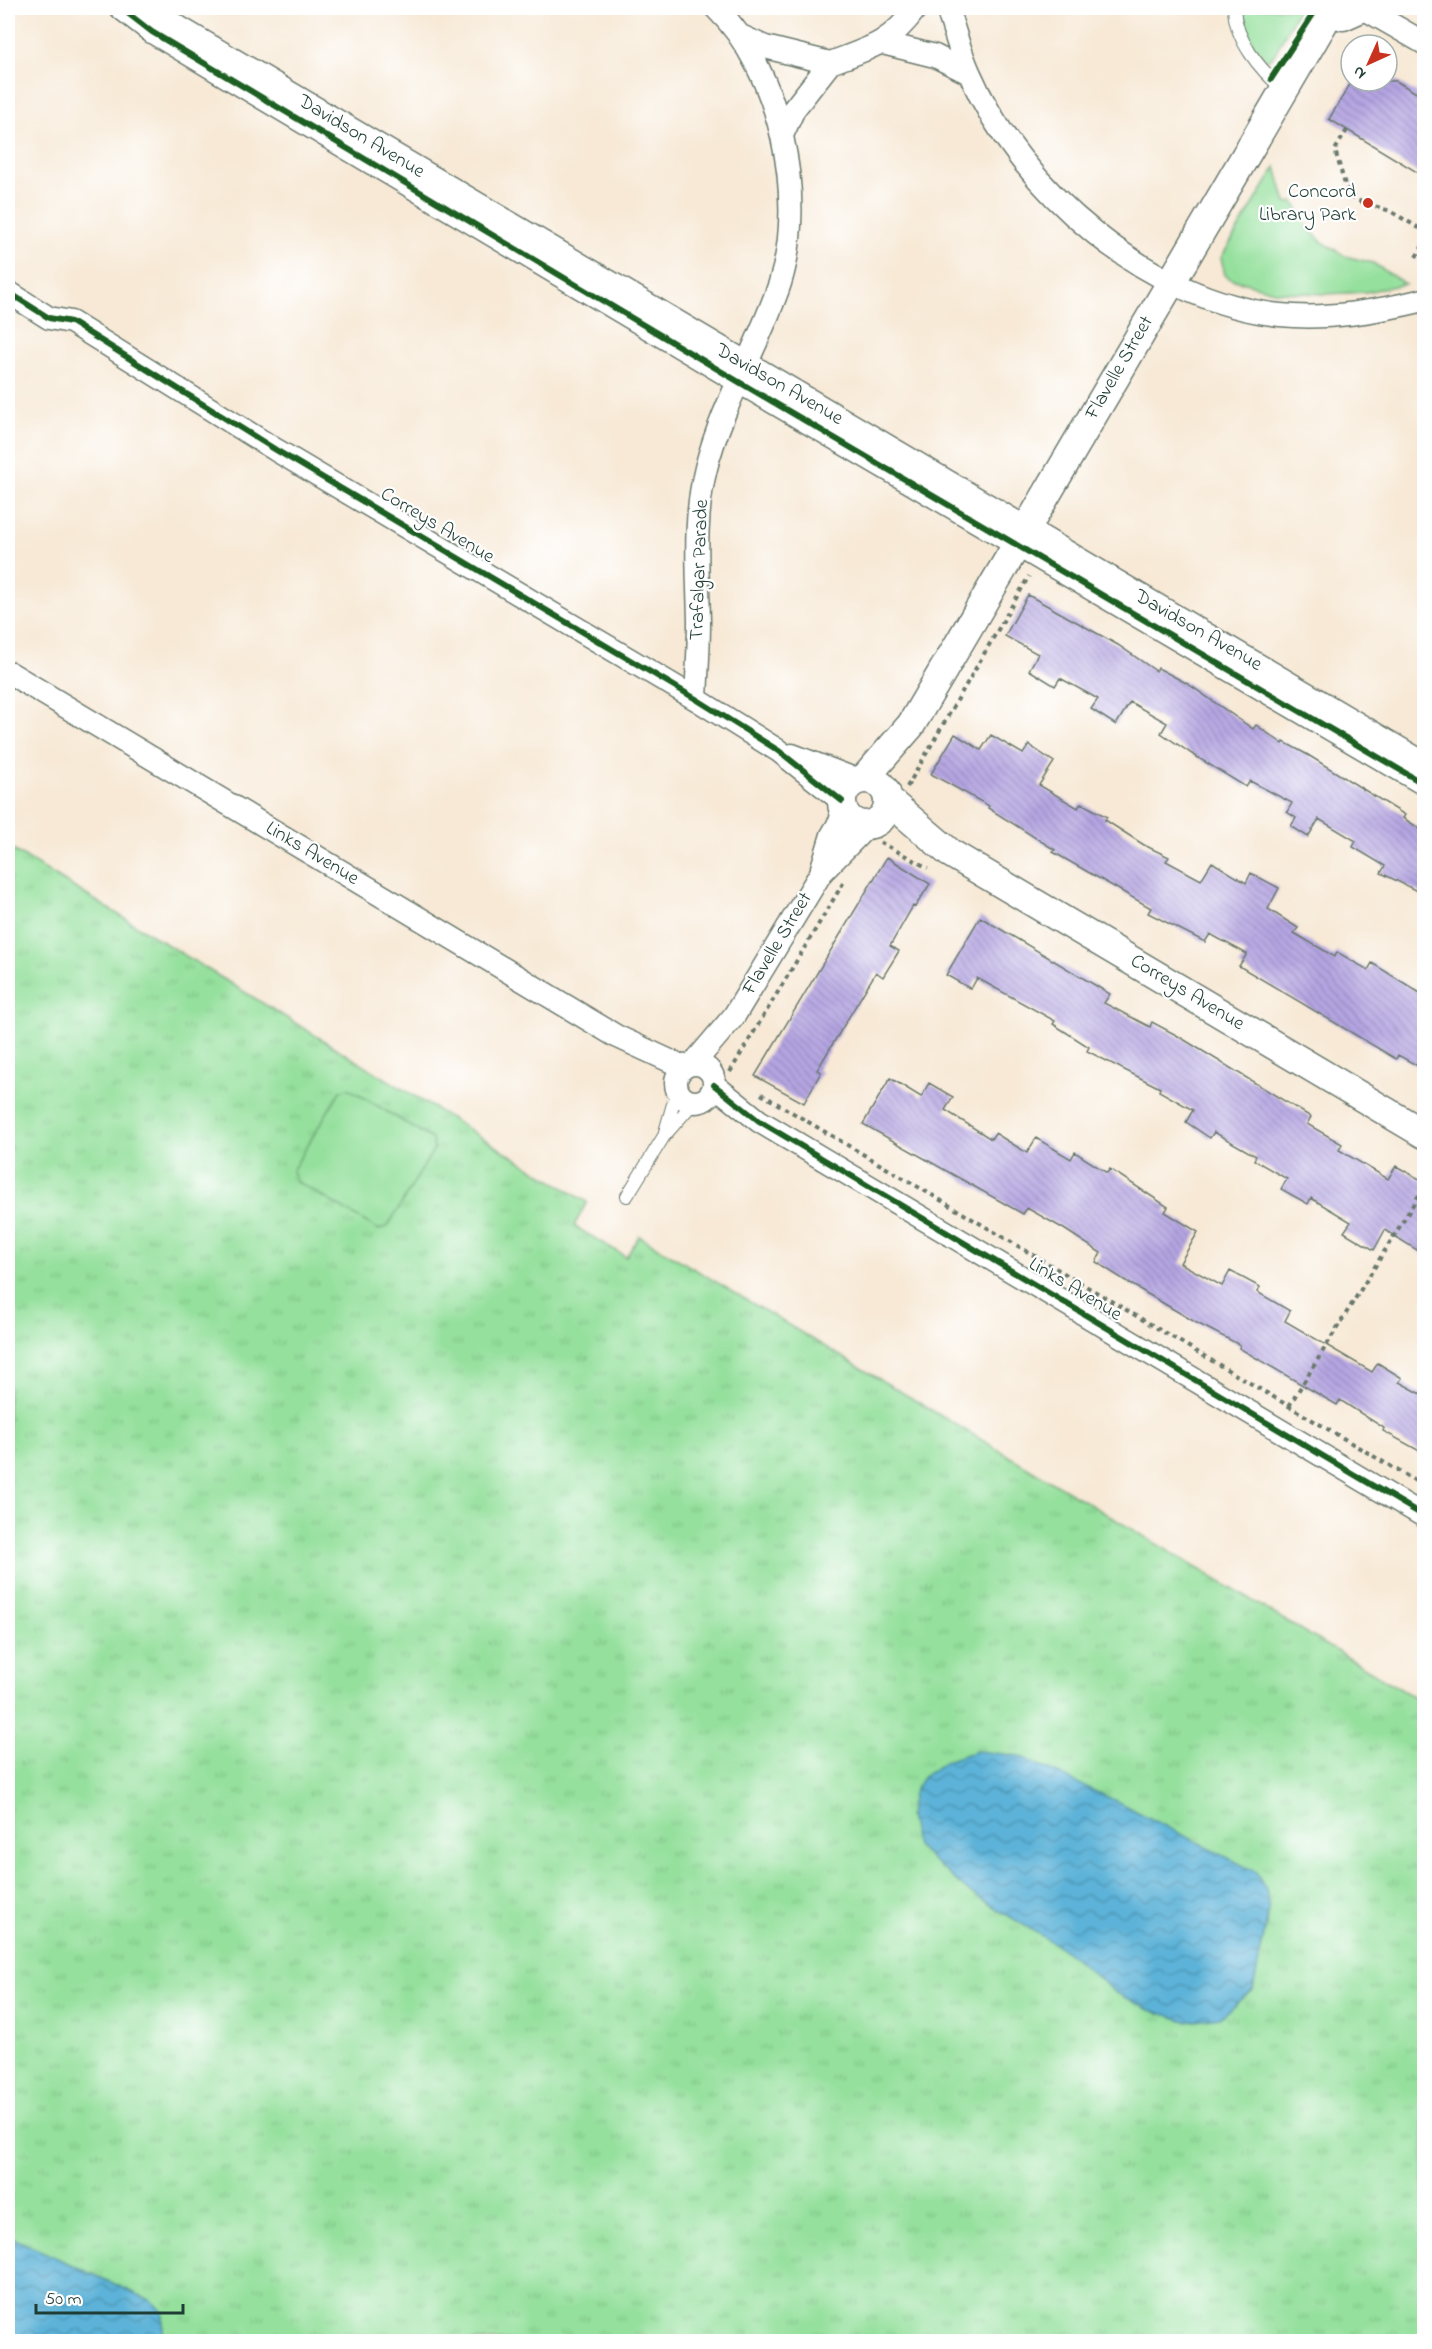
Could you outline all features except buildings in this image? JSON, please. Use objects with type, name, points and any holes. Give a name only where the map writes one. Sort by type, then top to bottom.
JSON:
[{"type":"street","name":"Davidson Avenue","points":[[121,8],[162,38],[1022,536],[1425,763]]},
{"type":"street","name":"Davidson Avenue","points":[[140,8],[158,15],[744,373]]},
{"type":"street","name":"Trafalgar Parade","points":[[696,699],[698,516],[706,470],[715,438],[781,280],[788,240],[789,196],[783,133],[765,81],[741,36],[716,8]]},
{"type":"street","points":[[783,133],[794,109],[830,63],[883,43],[896,33],[916,8]]},
{"type":"street","points":[[947,8],[969,73],[1009,142],[1046,188],[1106,243],[1171,282],[1230,304],[1280,315],[1337,315],[1425,300]]},
{"type":"street","points":[[1328,10],[1343,16],[1362,8],[1425,43]]},
{"type":"street","name":"Flavelle Street","points":[[698,1082],[734,1016],[821,873],[832,835],[870,801],[911,724],[1284,90],[1328,10]]},
{"type":"street","points":[[741,36],[771,49],[830,63]]},
{"type":"street","points":[[883,43],[935,56],[969,73]]},
{"type":"street","name":"Correys Avenue","points":[[8,292],[50,318],[71,322],[276,450],[696,699],[779,751],[870,801],[950,853],[1425,1134]]},
{"type":"street","name":"Davidson Avenue","points":[[1022,536],[1425,784]]},
{"type":"street","name":"Links Avenue","points":[[8,672],[1425,1516]]},
{"type":"lane","points":[[1234,8],[1246,46],[1263,73],[1284,90]]},
{"type":"lane","name":"Flavelle Street","points":[[664,1136],[698,1082]]},
{"type":"lane","name":"Flavelle Street","points":[[627,1196],[698,1082]]},
{"type":"path","points":[[1347,130],[1335,150],[1346,188],[1356,200],[1390,211],[1425,231]]},
{"type":"path","points":[[1416,257],[1425,244]]},
{"type":"path","points":[[870,801],[907,784],[1033,570]]},
{"type":"path","points":[[698,1082],[850,873]]},
{"type":"path","points":[[759,1093],[1425,1486]]},
{"type":"path","points":[[1289,1406],[1425,1187]]},
{"type":"green space","points":[[1239,8],[1299,8],[1273,57],[1266,60],[1253,45]]},
{"type":"green space","points":[[1276,167],[1286,203],[1294,202],[1307,227],[1321,241],[1345,256],[1373,263],[1405,284],[1366,292],[1327,294],[1277,292],[1231,279],[1225,275],[1221,258]]},
{"type":"green space","points":[[8,847],[587,1202],[574,1226],[626,1257],[639,1236],[1424,1703],[1424,2341],[8,2341]]},
{"type":"green space","points":[[348,1088],[432,1139],[434,1149],[388,1226],[379,1230],[296,1181],[292,1171],[340,1091]]},
{"type":"water","points":[[977,1751],[1019,1756],[1114,1800],[1256,1872],[1266,1889],[1269,1910],[1253,1990],[1221,2017],[1186,2021],[1147,2009],[1115,1992],[1065,1950],[969,1892],[916,1846],[909,1816],[913,1793],[924,1776],[946,1761]]},
{"type":"water","points":[[8,2236],[150,2300],[163,2312],[163,2341],[8,2341]]},
{"type":"cycle path","points":[[121,8],[152,32],[739,382],[1424,784]]},
{"type":"cycle path","points":[[1271,79],[1317,8]]},
{"type":"cycle path","points":[[8,292],[49,318],[71,322],[276,450],[696,699],[779,751],[842,801]]},
{"type":"cycle path","points":[[714,1085],[759,1121],[1424,1516]]},
{"type":"place","name":"Concord Library Park","points":[[1368,203]]}]
